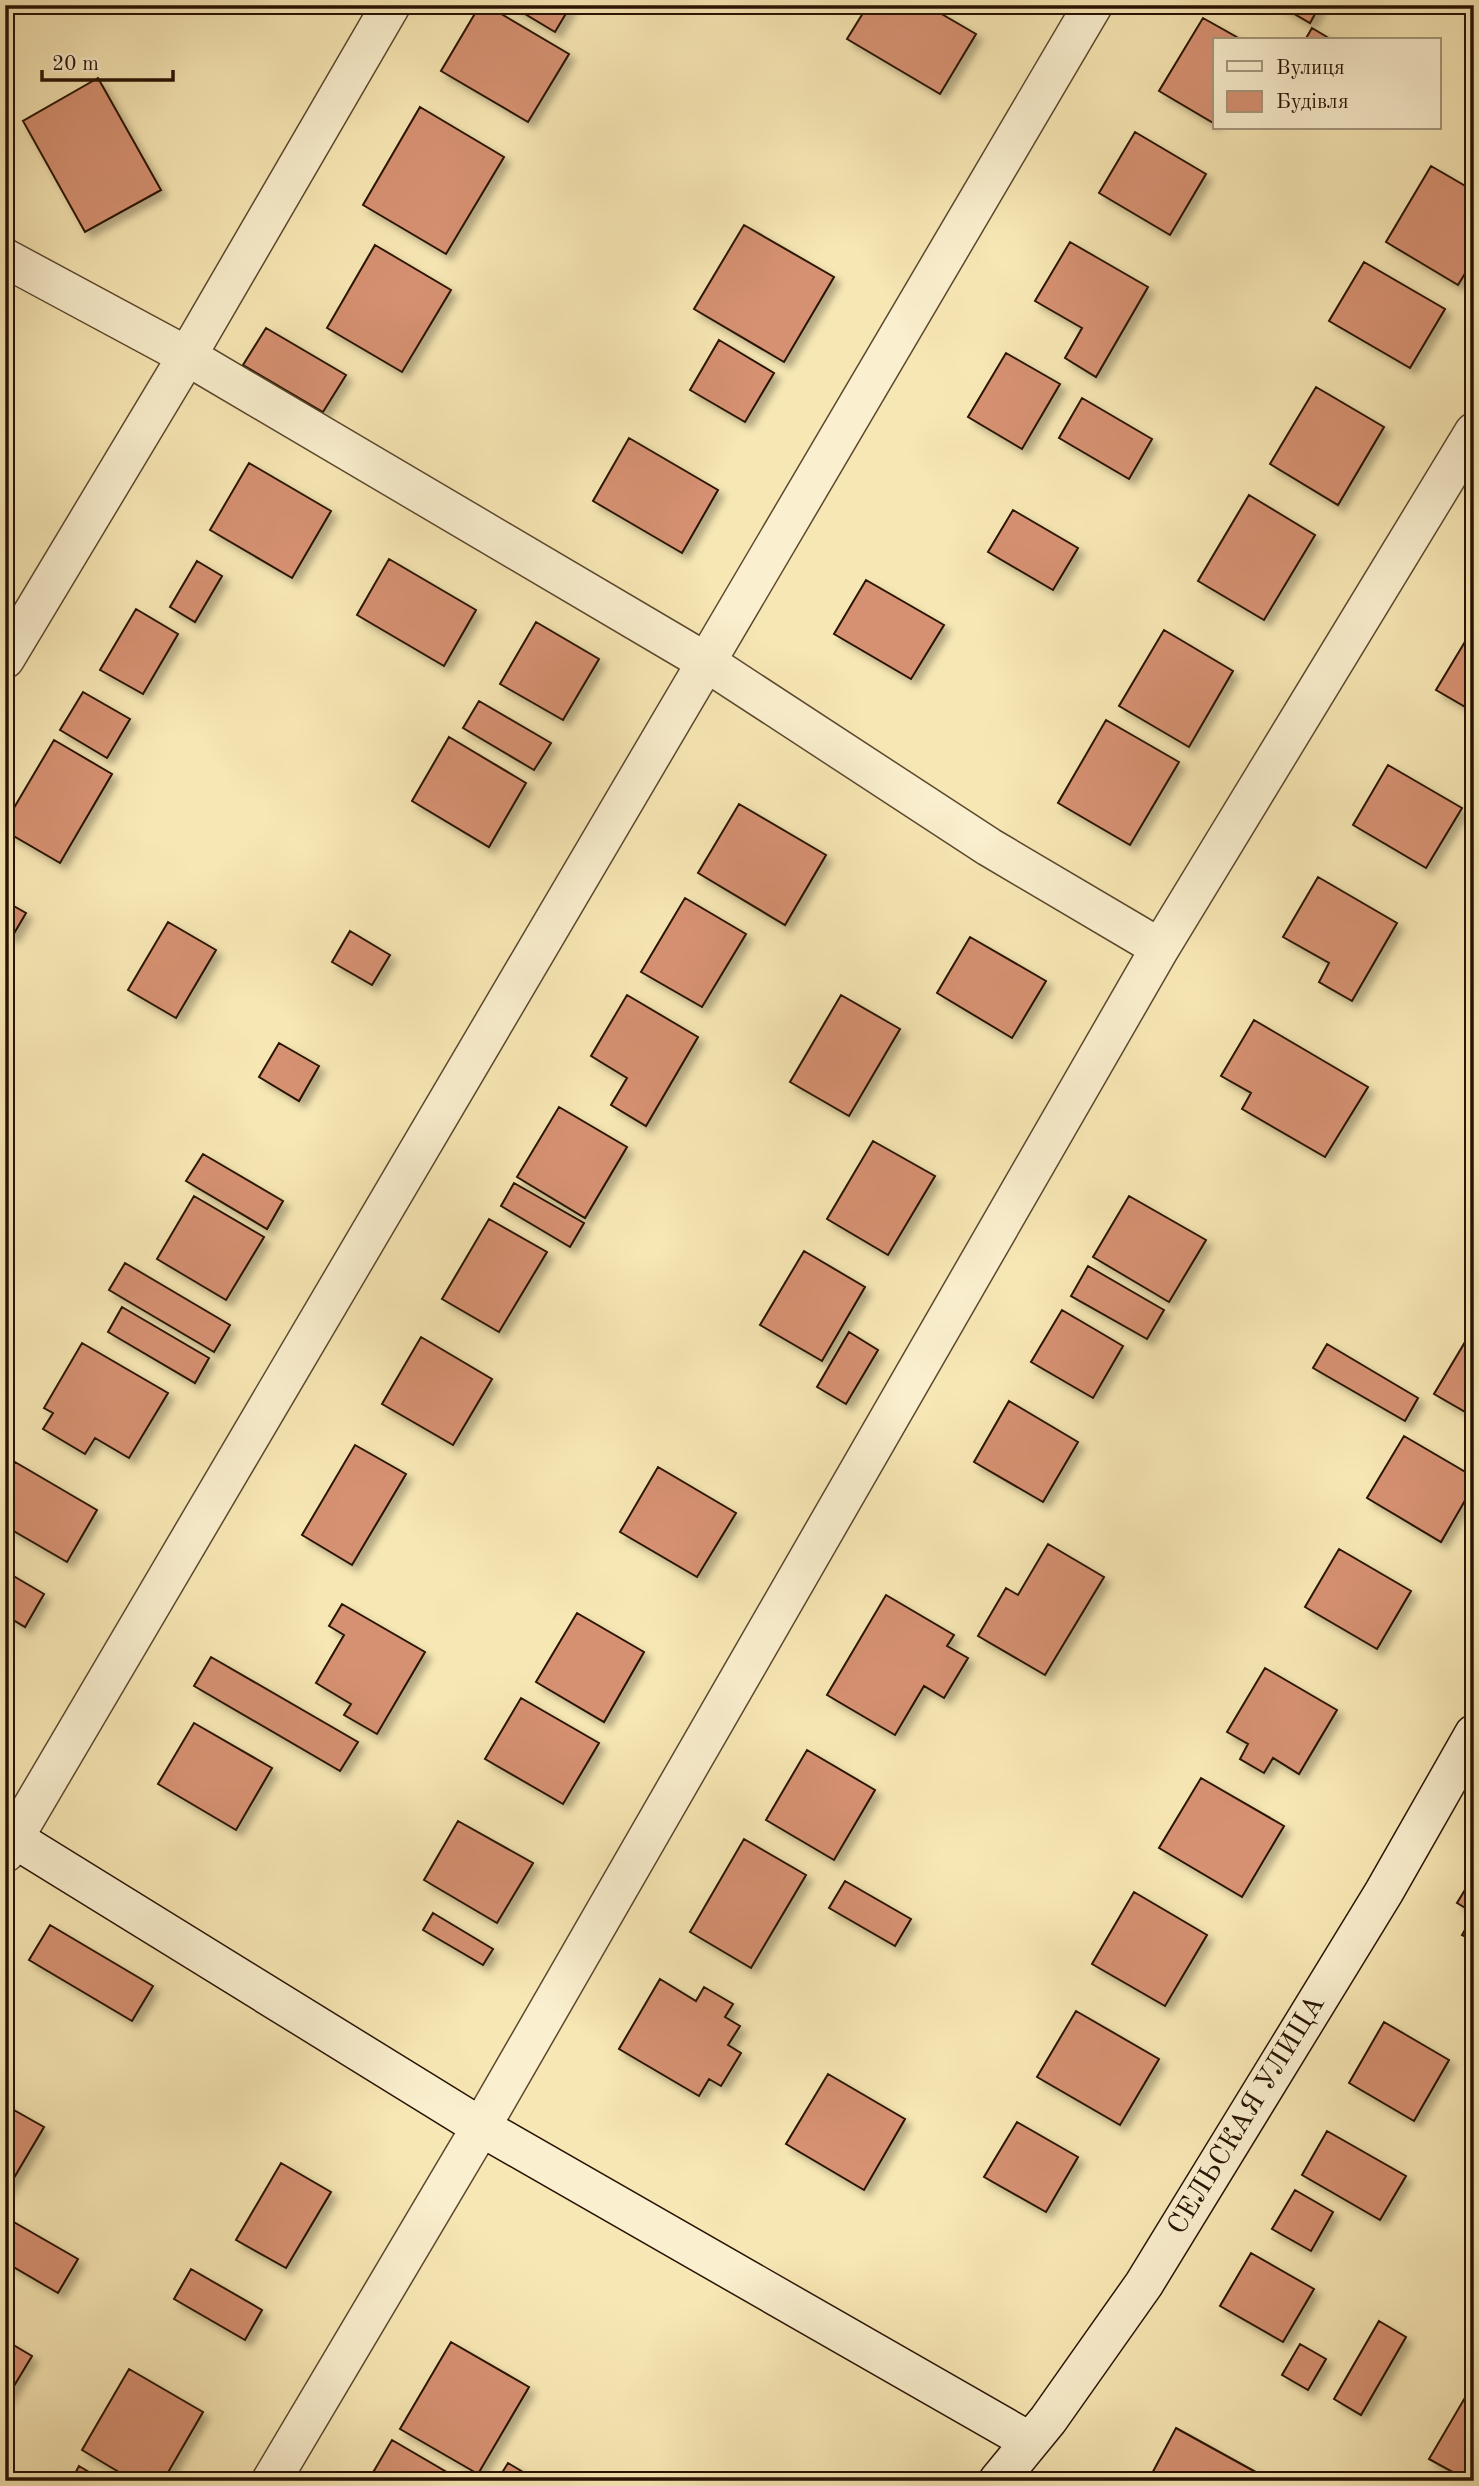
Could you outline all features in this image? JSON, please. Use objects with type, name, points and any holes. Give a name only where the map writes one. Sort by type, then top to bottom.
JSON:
[{"type":"street","points":[[5,659],[187,356],[391,5]]},
{"type":"street","points":[[1029,2441],[481,2127],[8,1841],[1093,5]]},
{"type":"street","points":[[5,258],[187,356],[706,662],[989,847],[1160,948]]},
{"type":"street","points":[[271,2481],[481,2127],[1160,948],[1474,432]]},
{"type":"street","name":"СЕЛЬСКАЯ УЛИЦА","points":[[998,2481],[1048,2420],[1144,2284],[1384,1892],[1474,1734]]},
{"type":"building","points":[[480,5],[486,5],[569,54],[528,122],[441,71]]},
{"type":"building","points":[[510,5],[571,5],[555,32]]},
{"type":"building","points":[[868,5],[883,9],[885,5],[926,5],[976,34],[940,94],[847,39]]},
{"type":"building","points":[[1279,5],[1320,5],[1310,23]]},
{"type":"building","points":[[1203,18],[1238,38],[1213,38],[1213,123],[1159,91]]},
{"type":"building","points":[[1312,28],[1329,38],[1306,38]]},
{"type":"building","points":[[98,78],[161,190],[85,232],[23,121]]},
{"type":"building","points":[[420,107],[504,157],[446,254],[363,205]]},
{"type":"building","points":[[1135,132],[1206,174],[1170,235],[1099,193]]},
{"type":"building","points":[[1431,166],[1474,191],[1474,259],[1458,285],[1386,242]]},
{"type":"building","points":[[744,225],[834,277],[784,362],[694,309]]},
{"type":"building","points":[[1070,242],[1148,287],[1096,377],[1065,358],[1082,328],[1035,301]]},
{"type":"building","points":[[375,245],[451,290],[402,372],[327,328]]},
{"type":"building","points":[[1364,262],[1445,309],[1410,368],[1329,321]]},
{"type":"building","points":[[266,328],[346,375],[323,412],[243,365]]},
{"type":"building","points":[[719,340],[774,373],[745,422],[690,390]]},
{"type":"building","points":[[1006,353],[1060,384],[1022,449],[968,417]]},
{"type":"building","points":[[1316,387],[1384,427],[1338,505],[1270,464]]},
{"type":"building","points":[[1082,398],[1152,439],[1129,479],[1059,438]]},
{"type":"building","points":[[629,438],[718,490],[682,553],[593,501]]},
{"type":"building","points":[[249,463],[331,511],[292,578],[210,530]]},
{"type":"building","points":[[1249,495],[1315,535],[1264,620],[1198,581]]},
{"type":"building","points":[[1013,510],[1078,548],[1053,590],[988,552]]},
{"type":"building","points":[[389,559],[476,610],[444,666],[357,615]]},
{"type":"building","points":[[197,561],[222,576],[195,622],[170,607]]},
{"type":"building","points":[[866,580],[944,625],[911,679],[834,634]]},
{"type":"building","points":[[136,609],[178,634],[143,694],[100,670]]},
{"type":"building","points":[[536,622],[599,659],[563,720],[500,684]]},
{"type":"building","points":[[1164,630],[1233,671],[1189,747],[1119,706]]},
{"type":"building","points":[[1469,635],[1474,638],[1474,712],[1436,690]]},
{"type":"building","points":[[83,692],[130,719],[107,758],[60,730]]},
{"type":"building","points":[[479,701],[551,743],[534,770],[463,728]]},
{"type":"building","points":[[1106,720],[1179,762],[1130,845],[1058,803]]},
{"type":"building","points":[[449,737],[526,783],[489,847],[412,801]]},
{"type":"building","points":[[54,740],[112,774],[60,863],[5,831],[5,823]]},
{"type":"building","points":[[1388,765],[1462,808],[1426,868],[1353,825]]},
{"type":"building","points":[[739,804],[826,855],[785,925],[698,873]]},
{"type":"building","points":[[1318,877],[1397,923],[1352,1001],[1319,982],[1329,963],[1283,937]]},
{"type":"building","points":[[685,898],[746,934],[702,1007],[641,972]]},
{"type":"building","points":[[5,901],[26,913],[12,937],[5,933]]},
{"type":"building","points":[[168,922],[216,950],[176,1018],[128,990]]},
{"type":"building","points":[[350,931],[390,955],[372,985],[332,962]]},
{"type":"building","points":[[970,937],[1046,981],[1012,1038],[937,993]]},
{"type":"building","points":[[627,995],[698,1037],[646,1126],[611,1105],[627,1078],[591,1056]]},
{"type":"building","points":[[841,995],[900,1029],[849,1116],[790,1082]]},
{"type":"building","points":[[1254,1020],[1368,1087],[1325,1157],[1242,1109],[1251,1093],[1221,1076]]},
{"type":"building","points":[[279,1043],[319,1066],[299,1101],[259,1077]]},
{"type":"building","points":[[559,1107],[627,1147],[585,1218],[517,1177]]},
{"type":"building","points":[[873,1141],[935,1176],[888,1255],[827,1219]]},
{"type":"building","points":[[203,1154],[283,1201],[267,1229],[186,1181]]},
{"type":"building","points":[[514,1183],[584,1223],[570,1247],[501,1206]]},
{"type":"building","points":[[194,1196],[264,1237],[226,1300],[157,1259]]},
{"type":"building","points":[[1129,1196],[1206,1240],[1169,1302],[1093,1257]]},
{"type":"building","points":[[489,1219],[547,1252],[499,1332],[442,1299]]},
{"type":"building","points":[[804,1251],[865,1287],[822,1361],[760,1325]]},
{"type":"building","points":[[125,1263],[230,1325],[214,1352],[109,1290]]},
{"type":"building","points":[[1088,1266],[1164,1310],[1147,1339],[1071,1296]]},
{"type":"building","points":[[122,1307],[209,1358],[195,1383],[108,1332]]},
{"type":"building","points":[[1062,1310],[1123,1346],[1093,1398],[1031,1362]]},
{"type":"building","points":[[1474,1327],[1474,1417],[1434,1394]]},
{"type":"building","points":[[849,1332],[878,1350],[846,1404],[817,1387]]},
{"type":"building","points":[[421,1337],[492,1379],[453,1445],[382,1404]]},
{"type":"building","points":[[82,1343],[168,1393],[129,1458],[95,1438],[85,1454],[43,1429],[53,1413],[44,1408]]},
{"type":"building","points":[[1327,1344],[1418,1398],[1405,1421],[1313,1368]]},
{"type":"building","points":[[1009,1401],[1078,1442],[1043,1502],[974,1462]]},
{"type":"building","points":[[1404,1436],[1474,1477],[1474,1485],[1441,1542],[1367,1498]]},
{"type":"building","points":[[355,1445],[406,1474],[352,1565],[302,1535]]},
{"type":"building","points":[[15,1462],[97,1510],[67,1562],[5,1526],[5,1479]]},
{"type":"building","points":[[658,1467],[736,1513],[697,1577],[620,1532]]},
{"type":"building","points":[[1048,1544],[1104,1577],[1045,1675],[978,1636],[1006,1588],[1018,1595]]},
{"type":"building","points":[[1339,1549],[1411,1591],[1377,1649],[1305,1607]]},
{"type":"building","points":[[5,1571],[44,1594],[25,1627],[5,1615]]},
{"type":"building","points":[[886,1595],[954,1635],[947,1646],[968,1658],[944,1698],[924,1686],[895,1735],[827,1695]]},
{"type":"building","points":[[342,1604],[425,1652],[377,1734],[344,1715],[351,1704],[316,1683],[344,1635],[329,1626]]},
{"type":"building","points":[[577,1613],[644,1652],[604,1722],[536,1682]]},
{"type":"building","points":[[211,1657],[358,1742],[340,1771],[194,1686]]},
{"type":"building","points":[[1265,1668],[1337,1710],[1299,1774],[1273,1758],[1264,1773],[1240,1759],[1248,1744],[1227,1732]]},
{"type":"building","points":[[521,1698],[599,1743],[563,1804],[485,1759]]},
{"type":"building","points":[[194,1723],[272,1768],[236,1830],[158,1784]]},
{"type":"building","points":[[807,1750],[875,1790],[834,1860],[766,1820]]},
{"type":"building","points":[[1201,1778],[1284,1826],[1242,1897],[1159,1848]]},
{"type":"building","points":[[458,1821],[533,1863],[497,1923],[424,1880]]},
{"type":"building","points":[[744,1839],[806,1875],[751,1968],[690,1932]]},
{"type":"building","points":[[1474,1875],[1474,1913],[1457,1903]]},
{"type":"building","points":[[845,1881],[911,1919],[895,1946],[829,1908]]},
{"type":"building","points":[[1134,1892],[1207,1935],[1165,2006],[1092,1964]]},
{"type":"building","points":[[433,1913],[493,1949],[483,1965],[423,1930]]},
{"type":"building","points":[[1474,1914],[1474,1941],[1462,1935]]},
{"type":"building","points":[[50,1925],[153,1986],[132,2021],[29,1960]]},
{"type":"building","points":[[660,1979],[696,2001],[704,1987],[733,2004],[725,2017],[740,2026],[728,2045],[741,2053],[721,2086],[709,2079],[699,2096],[619,2049]]},
{"type":"building","points":[[1076,2011],[1159,2059],[1120,2125],[1037,2077]]},
{"type":"building","points":[[1384,2022],[1449,2060],[1414,2121],[1349,2083]]},
{"type":"building","points":[[828,2074],[905,2119],[864,2190],[786,2144]]},
{"type":"building","points":[[5,2105],[44,2127],[5,2193]]},
{"type":"building","points":[[1017,2122],[1078,2157],[1046,2212],[984,2177]]},
{"type":"building","points":[[1327,2131],[1406,2176],[1380,2220],[1302,2175]]},
{"type":"building","points":[[281,2163],[331,2192],[286,2268],[236,2240]]},
{"type":"building","points":[[1295,2190],[1333,2212],[1311,2251],[1272,2229]]},
{"type":"building","points":[[5,2217],[78,2259],[58,2293],[5,2262]]},
{"type":"building","points":[[1251,2253],[1314,2289],[1283,2342],[1220,2306]]},
{"type":"building","points":[[191,2269],[262,2310],[245,2340],[174,2299]]},
{"type":"building","points":[[1379,2321],[1406,2337],[1361,2415],[1334,2399]]},
{"type":"building","points":[[5,2340],[32,2356],[5,2401]]},
{"type":"building","points":[[451,2342],[529,2387],[478,2474],[400,2429]]},
{"type":"building","points":[[1300,2344],[1326,2359],[1308,2390],[1282,2375]]},
{"type":"building","points":[[129,2369],[203,2412],[163,2481],[134,2481],[82,2450]]},
{"type":"building","points":[[1473,2384],[1474,2468],[1467,2480],[1429,2459]]},
{"type":"building","points":[[1176,2428],[1272,2481],[1148,2481]]},
{"type":"building","points":[[392,2440],[462,2481],[368,2481]]},
{"type":"building","points":[[508,2463],[538,2481],[497,2481]]},
{"type":"building","points":[[79,2466],[104,2481],[71,2481]]}]
